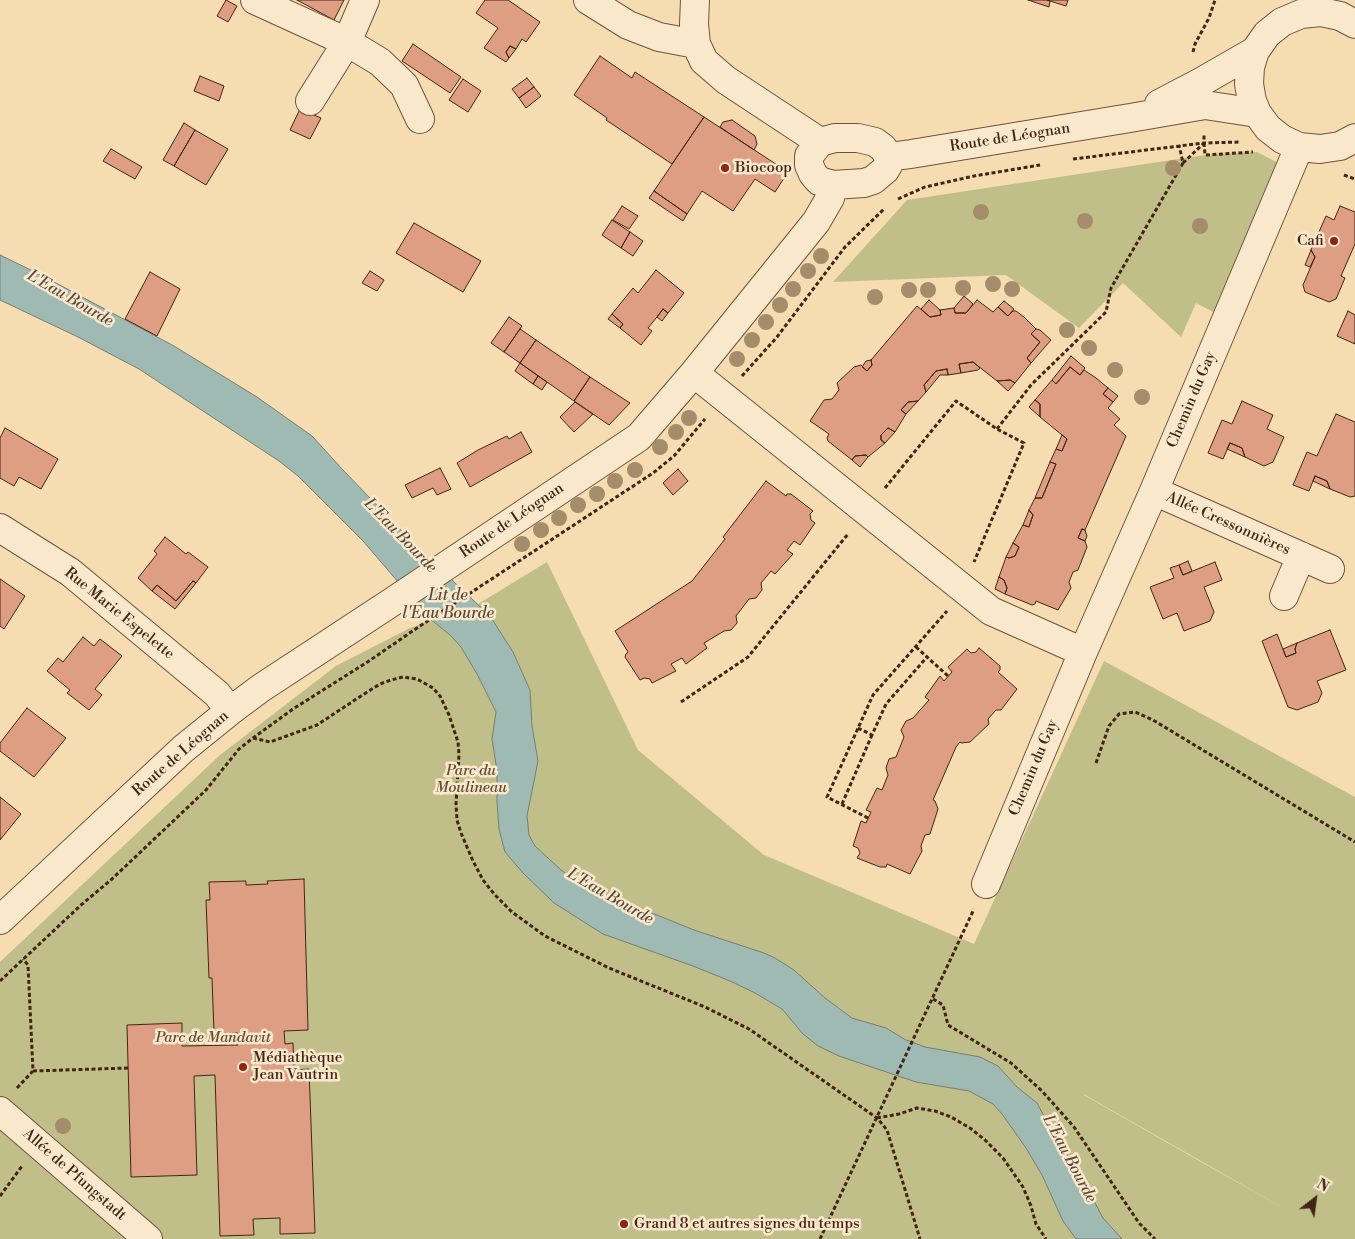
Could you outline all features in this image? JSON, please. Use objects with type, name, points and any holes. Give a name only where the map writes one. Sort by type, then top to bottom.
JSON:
[{"type":"street","points":[[255,0],[346,42],[380,62],[404,85],[420,119]]},
{"type":"street","points":[[310,101],[346,42],[366,0]]},
{"type":"street","points":[[588,0],[628,25],[658,37],[696,44]]},
{"type":"street","points":[[695,0],[694,24],[696,44],[704,61],[726,80],[820,142]]},
{"type":"street","points":[[1348,13],[1321,12],[1301,14],[1282,22],[1267,34],[1256,51],[1250,67],[1249,84],[1252,100],[1262,121],[1282,140],[1299,147],[1320,149],[1350,146]]},
{"type":"street","name":"Route de Léognan","points":[[1130,118],[1180,94],[1256,51]]},
{"type":"street","name":"Route de Léognan","points":[[889,156],[1205,105],[1262,121]]},
{"type":"street","points":[[835,138],[865,139],[875,142],[889,156],[888,165],[885,170],[873,180],[864,183],[833,185],[819,180],[813,174],[809,165],[809,156],[820,142],[835,138]]},
{"type":"street","name":"Chemin du Gay","points":[[986,884],[1299,147]]},
{"type":"street","name":"Route de Léognan","points":[[0,920],[183,749],[230,711],[261,688],[639,436],[694,373],[816,222],[830,198],[833,185]]},
{"type":"street","points":[[694,373],[874,502],[966,577],[991,611],[1083,652]]},
{"type":"street","name":"Allée Cressonnières","points":[[1154,491],[1330,569]]},
{"type":"street","name":"Rue Marie Espelette","points":[[0,528],[70,572],[217,694],[230,711]]},
{"type":"street","name":"Allée Cressonnières","points":[[1284,596],[1301,556]]},
{"type":"street","name":"Allée de Pfungstadt","points":[[8,1100],[39,1144],[148,1239]]},
{"type":"path","points":[[1064,160],[1179,145],[1246,142],[1262,121]]},
{"type":"path","points":[[997,429],[1031,385],[1106,312],[1111,288],[1183,163],[1179,145]]},
{"type":"path","points":[[896,200],[925,187],[1046,163]]},
{"type":"path","points":[[0,981],[206,790],[240,749],[253,738],[653,473],[674,456],[777,337],[845,247],[889,203]]},
{"type":"path","points":[[681,702],[748,657],[956,401],[997,429],[1024,444],[966,577],[945,614],[873,695],[827,798],[868,818]]},
{"type":"path","points":[[916,647],[948,676]]},
{"type":"path","points":[[842,804],[886,704],[927,657]]},
{"type":"path","points":[[253,738],[270,742],[317,725],[360,696],[391,680],[403,678],[417,679],[433,688],[440,696],[449,715],[458,742],[457,820],[473,861],[483,880],[512,912],[545,936],[601,964],[705,1007],[749,1030],[877,1118],[887,1130],[920,1239]]},
{"type":"path","points":[[1096,763],[1109,726],[1119,714],[1135,712],[1161,725],[1355,842]]},
{"type":"path","points":[[858,728],[872,735]]},
{"type":"path","points":[[820,1239],[877,1118],[888,1090],[933,999],[986,884]]},
{"type":"path","points":[[8,1100],[32,1071],[28,965],[23,959]]},
{"type":"path","points":[[933,999],[943,1005],[948,1025],[1011,1063],[1042,1090],[1074,1127],[1139,1223],[1155,1239]]},
{"type":"path","points":[[32,1071],[128,1068]]},
{"type":"path","points":[[877,1118],[917,1108],[935,1111],[951,1117],[970,1128],[1004,1158],[1023,1187],[1036,1224],[1046,1239]]},
{"type":"path","points":[[0,1196],[39,1144]]},
{"type":"green space","points":[[1257,152],[1282,165],[1227,319],[1196,303],[1181,337],[1123,283],[1079,328],[1006,275],[833,282],[907,200],[1205,155]]},
{"type":"green space","points":[[547,562],[638,750],[764,855],[974,944],[1104,661],[1355,797],[1355,1239],[0,1239],[0,962],[220,755],[336,666],[410,628],[478,604]],"holes":[[[1084,1095],[1085,1095],[1287,1210]]]},
{"type":"water","name":"Lit de l'Eau Bourde","points":[[0,255],[174,346],[257,397],[312,436],[417,547],[490,616],[513,652],[530,690],[532,726],[538,761],[527,816],[529,835],[535,846],[561,870],[592,891],[617,902],[775,958],[794,970],[825,998],[852,1018],[886,1028],[906,1040],[925,1047],[980,1057],[998,1066],[1017,1087],[1037,1103],[1103,1218],[1122,1239],[1076,1239],[1063,1221],[1042,1175],[1026,1148],[993,1104],[969,1091],[916,1082],[839,1056],[818,1046],[803,1034],[782,1009],[755,993],[693,966],[603,934],[554,903],[523,873],[505,852],[499,829],[497,771],[492,739],[496,712],[461,647],[450,635],[429,618],[363,541],[298,476],[279,461],[139,369],[78,337],[0,300]]},
{"type":"building","points":[[226,0],[237,6],[228,22],[217,16]]},
{"type":"building","points":[[297,0],[344,0],[334,20]]},
{"type":"building","points":[[485,0],[508,0],[540,22],[526,42],[522,39],[516,49],[510,46],[506,52],[509,58],[506,62],[484,48],[498,28],[476,13]]},
{"type":"building","points":[[1028,0],[1050,1],[1049,7]]},
{"type":"building","points":[[1047,0],[1068,0],[1066,6]]},
{"type":"building","points":[[413,44],[461,77],[450,93],[402,61]]},
{"type":"building","points":[[510,46],[516,49],[509,58],[506,52]]},
{"type":"building","points":[[600,56],[632,78],[635,72],[704,117],[672,164],[606,120],[607,118],[574,95]]},
{"type":"building","points":[[200,76],[224,86],[219,101],[194,91]]},
{"type":"building","points":[[527,78],[534,87],[519,98],[512,89]]},
{"type":"building","points":[[463,79],[481,91],[468,112],[449,100]]},
{"type":"building","points":[[534,87],[541,96],[526,108],[519,98]]},
{"type":"building","points":[[300,109],[321,118],[310,139],[290,130]]},
{"type":"building","name":"Biocoop","points":[[704,117],[788,172],[775,192],[755,179],[733,211],[702,191],[687,214],[654,191]]},
{"type":"building","points":[[732,120],[755,136],[757,144],[754,150],[720,127],[723,122]]},
{"type":"building","points":[[184,123],[195,130],[174,166],[163,160]]},
{"type":"building","points":[[195,130],[228,149],[206,185],[174,166]]},
{"type":"building","points":[[111,149],[142,167],[135,179],[103,161]]},
{"type":"building","points":[[654,191],[687,214],[683,221],[649,198]]},
{"type":"building","points":[[622,206],[638,216],[629,229],[613,220]]},
{"type":"building","points":[[1340,206],[1355,212],[1355,244],[1341,276],[1345,278],[1336,299],[1329,302],[1305,292],[1303,285],[1315,257],[1311,250],[1326,216],[1334,220]]},
{"type":"building","points":[[612,220],[630,232],[621,248],[602,235]]},
{"type":"building","points":[[414,223],[481,261],[463,292],[396,253]]},
{"type":"building","points":[[630,232],[643,241],[633,256],[621,248]]},
{"type":"building","points":[[1311,250],[1315,257],[1310,267],[1305,265]]},
{"type":"building","points":[[656,270],[684,293],[668,313],[663,309],[648,328],[652,331],[641,345],[620,328],[623,324],[612,314],[633,288],[638,293]]},
{"type":"building","points":[[370,271],[384,280],[377,291],[362,283]]},
{"type":"building","points":[[150,272],[180,289],[157,336],[125,319]]},
{"type":"building","points":[[964,296],[973,304],[966,313],[955,313],[954,308]]},
{"type":"building","points":[[929,300],[940,310],[941,315],[930,317],[921,309]]},
{"type":"building","points":[[977,300],[993,312],[998,307],[1008,316],[1013,311],[1016,311],[1036,329],[1031,334],[1040,342],[1027,358],[1031,363],[1015,383],[1010,380],[997,381],[973,362],[959,364],[961,373],[948,375],[947,369],[936,371],[924,385],[926,392],[918,401],[908,402],[901,410],[906,414],[895,432],[888,428],[881,435],[881,440],[885,443],[868,457],[866,455],[855,456],[852,460],[828,441],[829,434],[810,421],[824,400],[832,399],[839,390],[837,383],[854,367],[861,365],[867,371],[872,365],[871,360],[917,306],[930,317],[941,315],[940,310],[954,308],[955,313],[966,313]]},
{"type":"building","points":[[1004,301],[1014,309],[1008,316],[998,307]]},
{"type":"building","points":[[663,309],[668,313],[662,321],[657,317]]},
{"type":"building","points":[[1348,311],[1355,315],[1355,344],[1337,336]]},
{"type":"building","points":[[612,314],[623,324],[620,328],[608,319]]},
{"type":"building","points":[[509,317],[522,326],[504,352],[491,343]]},
{"type":"building","points":[[520,329],[536,340],[520,363],[504,352]]},
{"type":"building","points":[[1036,329],[1040,330],[1051,340],[1031,363],[1027,358],[1040,342],[1031,334]]},
{"type":"building","points":[[536,340],[590,377],[574,401],[520,363]]},
{"type":"building","points":[[1071,356],[1085,368],[1080,375],[1070,367],[1056,384],[1052,380]]},
{"type":"building","points":[[871,360],[872,365],[867,371],[862,367],[866,361]]},
{"type":"building","points":[[973,362],[980,368],[978,370],[961,373],[959,364]]},
{"type":"building","points":[[520,363],[538,376],[533,384],[515,371]]},
{"type":"building","points":[[1070,367],[1080,375],[1084,370],[1108,388],[1103,394],[1113,402],[1108,408],[1120,419],[1114,425],[1126,436],[1085,530],[1082,529],[1078,538],[1085,541],[1087,547],[1078,570],[1073,572],[1069,582],[1071,588],[1058,610],[1036,601],[1032,605],[1005,594],[1007,588],[1004,580],[999,577],[1006,557],[1015,556],[1019,547],[1013,543],[1023,525],[1029,527],[1033,515],[1029,510],[1035,498],[1042,498],[1056,464],[1050,462],[1056,449],[1062,451],[1067,439],[1040,417],[1040,404],[1035,400],[1052,380],[1056,384]]},
{"type":"building","points":[[947,369],[948,375],[940,375],[926,392],[924,385],[936,371]]},
{"type":"building","points":[[538,376],[547,382],[542,390],[533,384]]},
{"type":"building","points":[[590,377],[630,403],[609,425],[574,401]]},
{"type":"building","points":[[1010,380],[1015,383],[1008,391],[997,381]]},
{"type":"building","points":[[1108,388],[1118,396],[1113,402],[1103,394]]},
{"type":"building","points":[[1035,400],[1040,404],[1040,417],[1029,407]]},
{"type":"building","points":[[918,401],[906,414],[901,410],[908,402]]},
{"type":"building","points":[[1242,401],[1273,415],[1267,429],[1284,437],[1273,462],[1264,466],[1245,457],[1242,448],[1230,443],[1223,459],[1208,453],[1222,420],[1232,424]]},
{"type":"building","points":[[575,402],[593,414],[574,432],[560,417]]},
{"type":"building","points":[[1336,414],[1355,422],[1355,496],[1350,497],[1330,489],[1327,481],[1315,476],[1309,491],[1293,485],[1307,452],[1317,456]]},
{"type":"building","points":[[5,428],[58,459],[41,489],[19,477],[14,486],[0,478],[0,438]]},
{"type":"building","points":[[888,428],[895,432],[885,443],[881,440],[881,435]]},
{"type":"building","points":[[521,432],[532,452],[470,487],[457,463],[478,450],[507,436],[509,439]]},
{"type":"building","points":[[1062,435],[1067,439],[1062,451],[1056,449]]},
{"type":"building","points":[[1230,443],[1242,448],[1245,457],[1227,449]]},
{"type":"building","points":[[866,455],[868,457],[860,467],[852,460],[855,456]]},
{"type":"building","points":[[1050,462],[1056,464],[1042,498],[1035,498]]},
{"type":"building","points":[[440,468],[451,489],[437,495],[433,488],[412,498],[405,485]]},
{"type":"building","points":[[678,469],[688,481],[673,495],[663,483]]},
{"type":"building","points":[[1315,476],[1327,481],[1330,489],[1313,481]]},
{"type":"building","points":[[766,481],[786,496],[791,494],[813,511],[810,514],[811,520],[815,523],[800,545],[794,541],[787,550],[793,554],[775,574],[771,571],[761,583],[762,590],[756,598],[749,599],[736,616],[737,623],[731,630],[724,631],[704,643],[707,648],[686,664],[682,658],[671,664],[676,671],[652,683],[650,679],[644,678],[640,680],[625,657],[628,652],[615,631],[692,581],[725,539],[723,537]]},
{"type":"building","points":[[1029,510],[1033,515],[1029,527],[1023,525]]},
{"type":"building","points":[[1082,529],[1085,530],[1087,536],[1085,541],[1078,538]]},
{"type":"building","points":[[165,537],[186,554],[188,552],[208,567],[196,583],[193,581],[176,601],[157,585],[152,591],[138,578],[157,554],[154,551]]},
{"type":"building","points":[[1013,543],[1019,547],[1015,556],[1006,557]]},
{"type":"building","points":[[1188,561],[1192,571],[1183,575],[1179,565]]},
{"type":"building","points":[[1215,562],[1222,580],[1204,587],[1214,612],[1210,621],[1184,631],[1177,613],[1163,619],[1150,587],[1174,578],[1170,568],[1179,565],[1183,575]]},
{"type":"building","points":[[999,577],[1004,580],[1007,588],[1005,594],[995,589]]},
{"type":"building","points":[[0,579],[25,596],[4,629],[0,626]]},
{"type":"building","points":[[193,581],[196,583],[175,609],[152,591],[157,585],[176,601]]},
{"type":"building","points":[[1330,630],[1346,670],[1317,681],[1322,693],[1318,702],[1297,710],[1288,707],[1262,641],[1277,634],[1286,657],[1296,653],[1297,643]]},
{"type":"building","points":[[83,637],[94,646],[100,639],[122,656],[95,689],[102,695],[89,710],[67,693],[70,690],[47,671],[58,658],[63,662]]},
{"type":"building","points":[[1297,643],[1296,653],[1286,657],[1283,649]]},
{"type":"building","points":[[979,648],[1000,666],[998,672],[1017,689],[1001,710],[996,710],[988,719],[989,724],[970,742],[960,742],[956,747],[933,800],[938,809],[930,834],[925,835],[921,846],[922,851],[910,874],[887,864],[886,867],[880,867],[857,858],[860,853],[858,848],[853,846],[861,821],[866,823],[871,812],[866,810],[877,788],[882,790],[888,775],[886,768],[889,759],[896,757],[904,737],[901,730],[906,721],[913,718],[929,700],[925,697],[940,676],[944,681],[952,672],[948,667],[967,649],[971,653],[976,652]]},
{"type":"building","points":[[27,708],[66,738],[34,777],[0,751],[0,743]]},
{"type":"building","points":[[0,797],[21,814],[0,840]]},
{"type":"building","points":[[304,879],[308,1030],[284,1031],[285,1044],[293,1043],[294,1070],[309,1069],[315,1233],[280,1234],[280,1218],[253,1219],[254,1235],[220,1236],[215,1075],[194,1076],[197,1175],[131,1177],[127,1025],[182,1023],[182,1046],[238,1045],[238,1033],[214,1033],[212,978],[209,978],[206,900],[210,900],[209,882],[246,881],[246,885],[268,884],[267,881]]},
{"type":"place","name":"Biocoop","points":[[725,168]]},
{"type":"place","name":"Cafi","points":[[1334,241]]},
{"type":"place","name":"Médiathèque Jean Vautrin","points":[[243,1067]]},
{"type":"place","name":"Grand 8 et autres signes du temps","points":[[624,1224]]},
{"type":"water label","name":"L'Eau Bourde","points":[[70,299]]},
{"type":"water label","name":"L'Eau Bourde","points":[[400,536]]},
{"type":"water label","name":"L'Eau Bourde","points":[[610,897]]},
{"type":"water label","name":"L'Eau Bourde","points":[[1069,1159]]},
{"type":"park label","name":"Parc du Moulineau","points":[[471,780]]},
{"type":"park label","name":"Parc de Mandavit","points":[[213,1038]]}]
